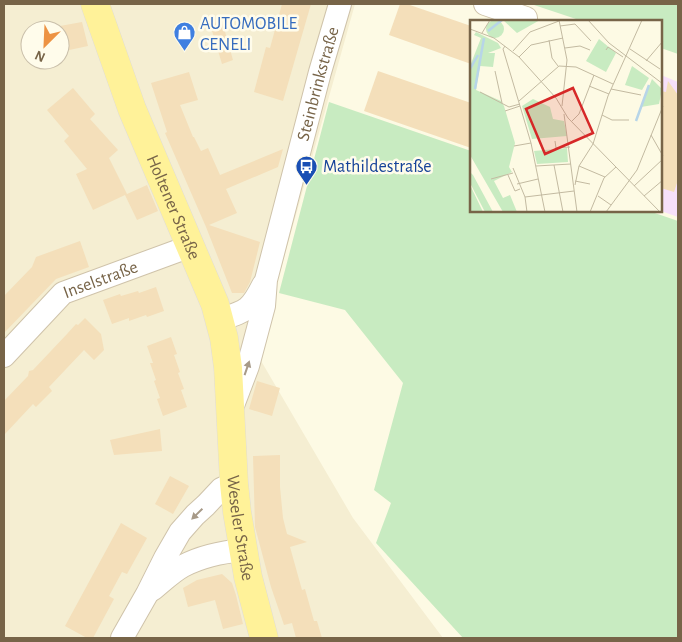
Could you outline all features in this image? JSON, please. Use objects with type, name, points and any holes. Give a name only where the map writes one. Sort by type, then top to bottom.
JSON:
[{"type":"main road","name":"Holtener Straße","points":[[95,4],[132,109],[215,304],[224,338],[228,368],[230,414]]},
{"type":"main road","name":"Weseler Straße","points":[[230,414],[237,512],[243,550],[264,638]]},
{"type":"street","name":"Steinbrinkstraße","points":[[230,414],[248,366],[264,306],[266,280],[340,4]]},
{"type":"street","points":[[485,4],[526,18],[525,20]]},
{"type":"street","name":"Inselstraße","points":[[4,356],[63,293],[190,246]]},
{"type":"street","name":"Steinbrinkstraße","points":[[219,320],[244,312],[252,305],[266,280]]},
{"type":"street","points":[[122,638],[180,532],[194,515],[221,489],[234,483]]},
{"type":"street","points":[[147,594],[182,567],[202,558],[223,552],[243,550]]},
{"type":"shaded area","points":[[4,4],[355,4],[257,354],[353,518],[443,638],[4,638]]},
{"type":"shaded area","points":[[662,75],[678,82],[678,217],[662,211]]},
{"type":"green space","points":[[531,4],[678,4],[678,54],[662,48],[662,20],[579,20]]},
{"type":"green space","points":[[329,102],[470,151],[470,212],[652,212],[678,221],[678,638],[463,638],[376,543],[391,503],[374,490],[403,383],[345,310],[279,293]]},
{"type":"building","points":[[282,4],[311,4],[283,101],[254,92],[266,47],[270,48]]},
{"type":"building","points":[[400,4],[407,4],[470,26],[470,64],[389,35]]},
{"type":"building","points":[[222,21],[233,60],[222,64],[210,24]]},
{"type":"building","points":[[82,22],[88,46],[70,50],[70,24]]},
{"type":"building","points":[[378,71],[470,103],[470,148],[364,111]]},
{"type":"building","points":[[189,72],[198,100],[180,105],[201,151],[208,148],[220,175],[283,149],[278,167],[226,189],[237,213],[209,225],[260,242],[250,282],[244,293],[232,293],[206,227],[165,133],[167,132],[151,83]]},
{"type":"building","points":[[668,81],[678,95],[678,180],[674,192],[662,188],[662,91],[666,92]]},
{"type":"building","points":[[73,88],[95,114],[90,119],[118,150],[109,158],[127,194],[147,185],[158,211],[137,220],[125,195],[93,210],[76,174],[87,169],[64,141],[69,136],[47,110]]},
{"type":"building","points":[[80,241],[89,267],[56,279],[4,333],[4,296],[32,267],[36,257]]},
{"type":"building","points":[[156,287],[164,311],[129,321],[129,318],[112,324],[103,300],[120,294],[121,296],[138,291],[139,293]]},
{"type":"building","points":[[85,318],[101,334],[104,350],[94,360],[84,350],[49,387],[52,391],[36,407],[33,404],[4,435],[4,401],[28,376],[29,371],[33,370],[76,324],[78,325]]},
{"type":"building","points":[[171,337],[177,354],[174,355],[180,372],[178,373],[184,389],[181,390],[187,407],[163,416],[157,399],[160,398],[154,381],[156,380],[150,363],[153,363],[147,346]]},
{"type":"building","points":[[257,381],[280,388],[272,416],[249,409]]},
{"type":"building","points":[[160,429],[162,451],[114,455],[110,440]]},
{"type":"building","points":[[280,455],[280,487],[283,518],[287,534],[307,542],[290,547],[302,590],[305,589],[314,621],[317,621],[322,638],[296,638],[292,623],[284,625],[271,587],[255,527],[253,456]]},
{"type":"building","points":[[170,476],[189,486],[173,514],[155,504]]},
{"type":"building","points":[[121,523],[147,538],[127,574],[122,572],[109,596],[114,599],[93,638],[87,638],[65,626]]},
{"type":"building","points":[[222,574],[232,583],[243,624],[223,629],[215,600],[188,607],[183,588],[197,580]]},
{"type":"place","name":"AUTOMOBILE CENELI","points":[[184,52]]},
{"type":"place","name":"Mathildestraße","points":[[307,185]]}]
